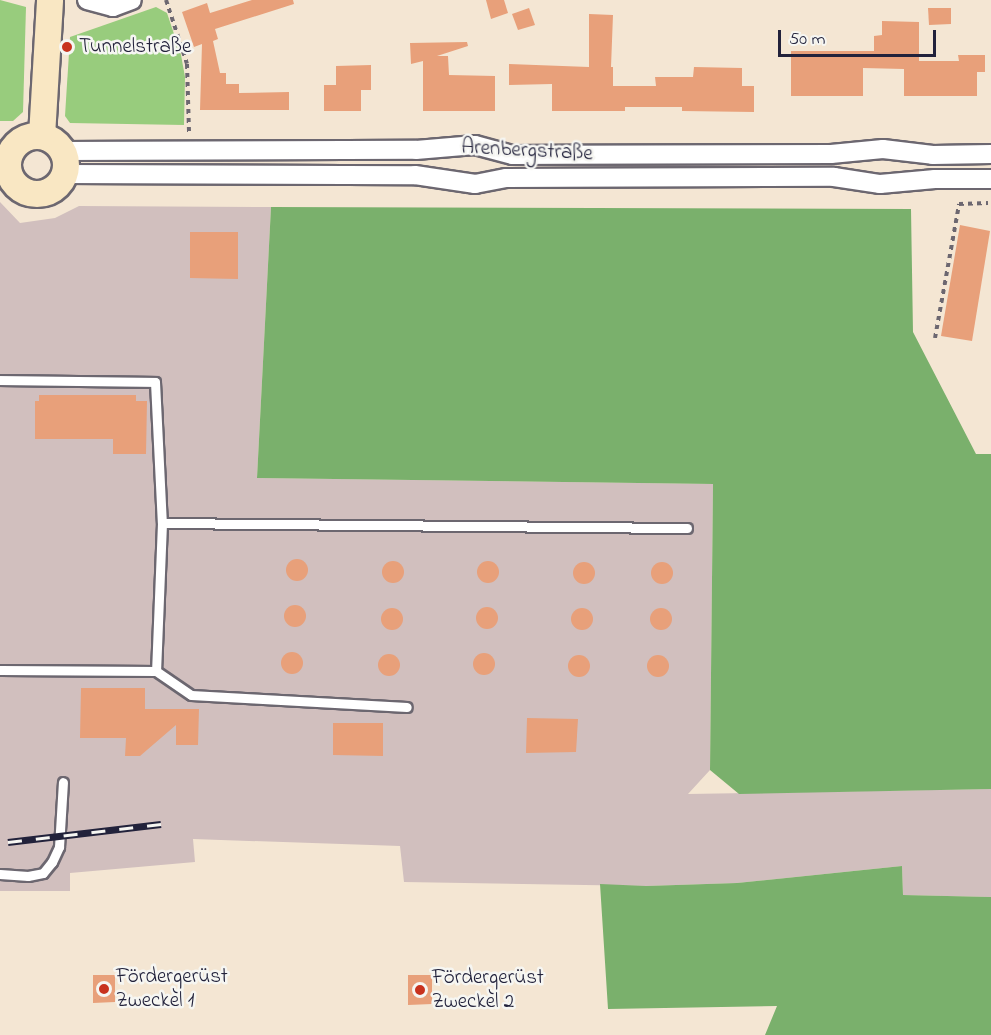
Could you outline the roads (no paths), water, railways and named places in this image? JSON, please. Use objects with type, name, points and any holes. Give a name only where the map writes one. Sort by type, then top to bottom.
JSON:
[{"type":"street","points":[[42,136],[50,0]]},
{"type":"street","points":[[87,0],[113,7],[132,0]]},
{"type":"street","points":[[42,136],[54,141],[64,163],[56,188],[44,194],[30,194],[17,188],[4,160],[15,146],[27,137],[42,136]]},
{"type":"street","name":"Arenbergstraße","points":[[64,163],[190,151],[416,150],[475,145],[513,155],[831,154],[883,149],[933,155],[991,154]]},
{"type":"street","name":"Arenbergstraße","points":[[64,163],[415,175],[475,184],[506,178],[834,177],[880,184],[935,179],[991,179]]},
{"type":"lane","points":[[0,380],[155,382],[162,523],[156,670]]},
{"type":"lane","points":[[162,523],[687,528]]},
{"type":"lane","points":[[0,670],[156,670],[191,695],[407,707]]},
{"type":"lane","points":[[0,874],[28,876],[43,873],[52,862],[59,847],[63,782]]},
{"type":"railway","points":[[8,842],[161,824]]},
{"type":"place","name":"Tunnelstraße","points":[[67,47]]},
{"type":"place","name":"Fördergerüst Zweckel 1","points":[[104,989]]},
{"type":"place","name":"Fördergerüst Zweckel 2","points":[[420,990]]}]
